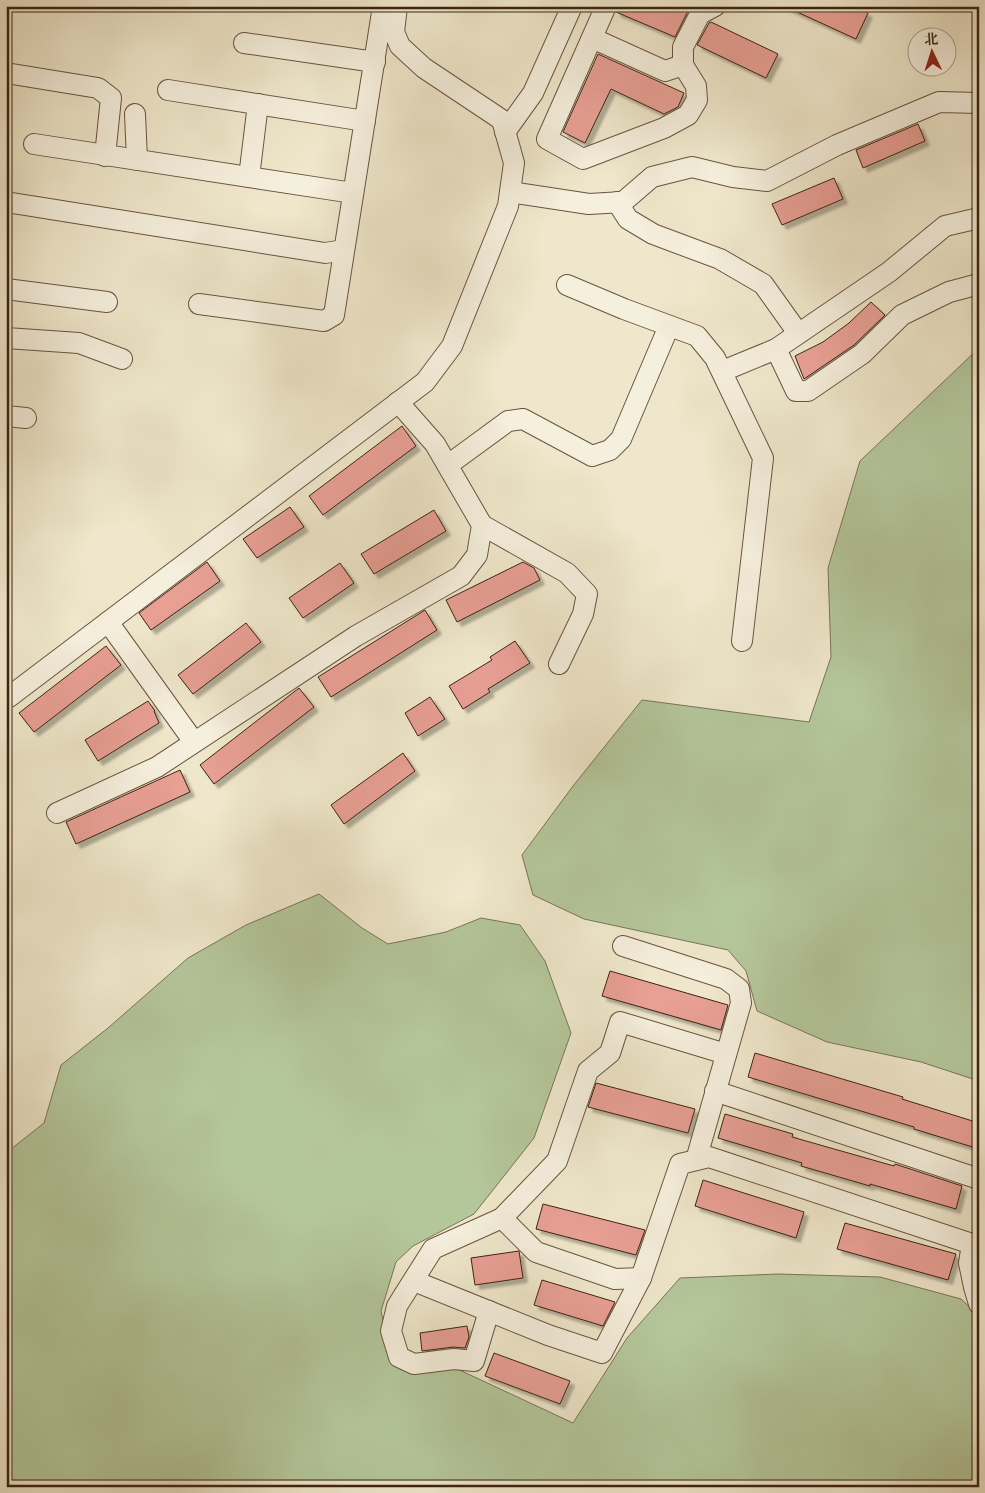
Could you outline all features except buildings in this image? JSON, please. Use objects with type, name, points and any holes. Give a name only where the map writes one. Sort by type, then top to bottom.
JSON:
[{"type":"street","points":[[199,304],[324,321],[334,315],[383,6]]},
{"type":"street","points":[[9,697],[425,382],[452,346],[508,206],[514,163],[502,120],[424,68],[400,46],[394,32],[397,6]]},
{"type":"street","points":[[505,132],[532,93],[572,6]]},
{"type":"street","points":[[606,6],[547,139],[583,159],[664,128],[688,115],[697,100],[696,86],[683,65],[683,47],[700,14],[715,6]]},
{"type":"street","points":[[592,38],[665,71],[683,65]]},
{"type":"street","points":[[244,43],[375,62]]},
{"type":"street","points":[[6,73],[98,88],[111,98],[105,156]]},
{"type":"street","points":[[168,90],[365,121]]},
{"type":"street","points":[[510,192],[590,204],[623,202],[652,177],[692,167],[733,177],[768,181],[837,145],[939,102],[979,103]]},
{"type":"street","points":[[249,178],[258,104]]},
{"type":"street","points":[[135,114],[136,160]]},
{"type":"street","points":[[34,144],[354,193]]},
{"type":"street","points":[[6,202],[325,253],[344,250]]},
{"type":"street","points":[[617,202],[628,220],[653,234],[720,259],[763,284],[798,333]]},
{"type":"street","points":[[730,368],[776,349],[889,272],[945,226],[979,218]]},
{"type":"street","points":[[776,349],[796,391],[808,391],[862,354],[902,315],[948,292],[979,284]]},
{"type":"street","points":[[567,285],[624,309],[697,336],[715,358],[763,458],[742,641]]},
{"type":"street","points":[[6,289],[107,302]]},
{"type":"street","points":[[448,465],[508,420],[523,419],[592,456],[610,450],[621,438],[669,326]]},
{"type":"street","points":[[6,338],[78,343],[122,359]]},
{"type":"street","points":[[398,402],[435,444],[482,525],[567,573],[588,594],[583,614],[559,664]]},
{"type":"street","points":[[57,813],[157,767],[356,636],[461,576],[478,555],[482,525]]},
{"type":"street","points":[[108,622],[194,742]]},
{"type":"street","points":[[623,946],[726,979],[739,989],[741,1003],[696,1160]]},
{"type":"street","points":[[489,1312],[474,1361],[454,1359],[414,1364],[399,1357],[391,1330],[397,1306],[433,1249],[502,1218],[556,1161],[588,1071],[610,1053],[620,1022],[726,1054]]},
{"type":"street","points":[[715,1091],[979,1179]]},
{"type":"street","points":[[414,1281],[548,1335],[602,1353],[641,1278],[680,1164],[708,1157],[975,1243],[969,1263],[979,1304]]},
{"type":"street","points":[[502,1218],[536,1252],[615,1279],[641,1278]]},
{"type":"green space","points":[[979,348],[979,1081],[921,1062],[827,1042],[757,1011],[746,971],[728,950],[584,919],[533,895],[522,855],[573,786],[642,700],[809,722],[831,657],[828,568],[860,461]]},
{"type":"green space","points":[[319,894],[362,928],[388,944],[446,932],[481,918],[520,925],[545,961],[571,1033],[534,1138],[474,1214],[413,1246],[396,1262],[381,1311],[392,1362],[451,1366],[573,1423],[627,1338],[680,1278],[778,1274],[880,1277],[961,1299],[979,1316],[979,1487],[6,1487],[6,1153],[44,1123],[61,1065],[108,1028],[188,958],[246,925]]}]
